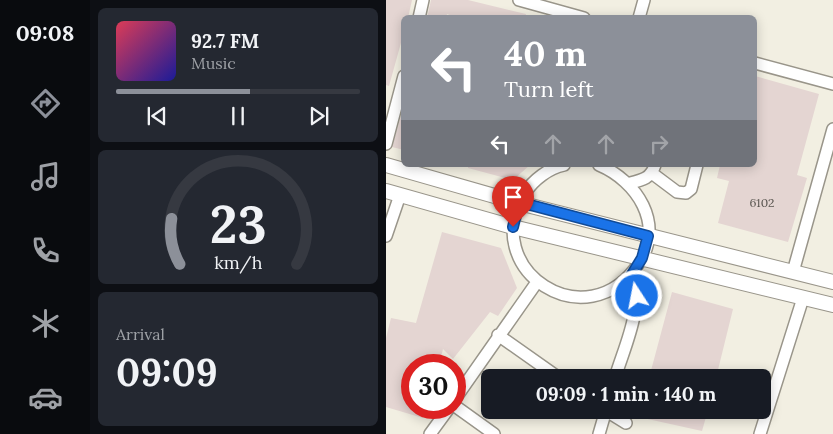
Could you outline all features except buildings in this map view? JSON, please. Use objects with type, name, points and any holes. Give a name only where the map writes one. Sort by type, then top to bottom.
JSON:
[{"type":"main road","points":[[386,165],[648,236],[833,282]]},
{"type":"main road","points":[[386,191],[513,227],[833,305]]},
{"type":"street","points":[[420,15],[423,0]]},
{"type":"street","points":[[519,0],[573,15]]},
{"type":"street","points":[[640,15],[644,0]]},
{"type":"street","points":[[757,64],[833,84]]},
{"type":"street","points":[[386,144],[401,87]]},
{"type":"street","points":[[793,272],[833,129]]},
{"type":"street","points":[[559,167],[543,174],[529,187],[519,202],[513,227],[515,248],[537,282],[554,293],[574,298],[588,297],[614,289],[631,276],[642,258],[648,236],[647,217],[641,199],[630,183],[615,172],[604,167]]},
{"type":"street","points":[[630,183],[645,180],[654,169],[677,192],[686,193],[691,188],[696,167]]},
{"type":"street","points":[[386,236],[400,195]]},
{"type":"street","points":[[618,369],[636,305],[636,286],[631,276]]},
{"type":"street","points":[[466,383],[537,282]]},
{"type":"street","points":[[760,434],[803,298]]},
{"type":"street","points":[[498,335],[546,369]]},
{"type":"street","points":[[466,414],[494,434]]},
{"type":"street","points":[[430,434],[441,419]]},
{"type":"street","points":[[599,434],[603,419]]},
{"type":"street","points":[[621,419],[626,422]]},
{"type":"route","points":[[513,227],[519,202],[648,236],[642,258],[631,276],[636,286],[637,296]]}]
